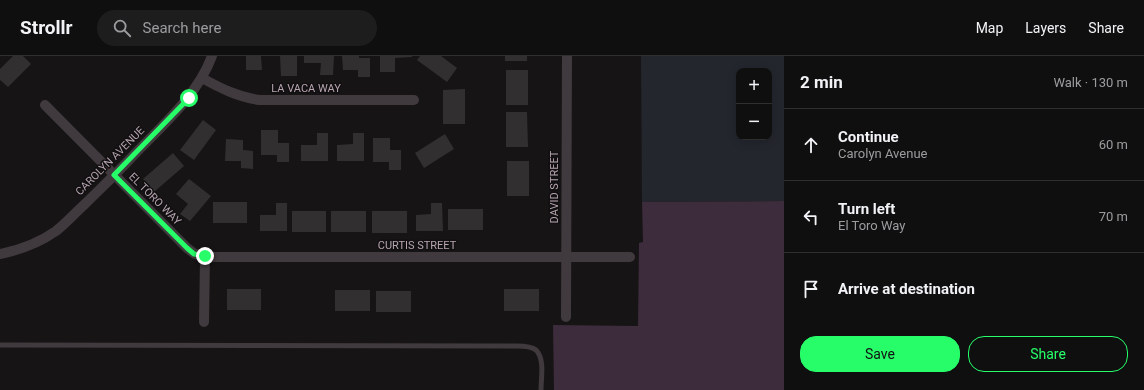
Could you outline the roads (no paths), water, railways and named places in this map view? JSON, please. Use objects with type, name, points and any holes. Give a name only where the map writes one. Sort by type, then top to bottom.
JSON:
[{"type":"street","name":"CAROLYN AVENUE","points":[[0,254],[15,251],[31,245],[66,223],[189,98],[202,78],[212,56]]},
{"type":"street","name":"DAVID STREET","points":[[566,317],[567,56]]},
{"type":"street","name":"LA VACA WAY","points":[[202,78],[234,94],[259,100],[414,100]]},
{"type":"street","name":"EL TORO WAY","points":[[45,105],[187,248],[194,254],[205,256]]},
{"type":"street","name":"CURTIS STREET","points":[[205,256],[630,257]]},
{"type":"street","points":[[204,322],[205,256]]},
{"type":"lane","points":[[0,345],[518,346],[536,350],[541,358],[540,390]]}]
